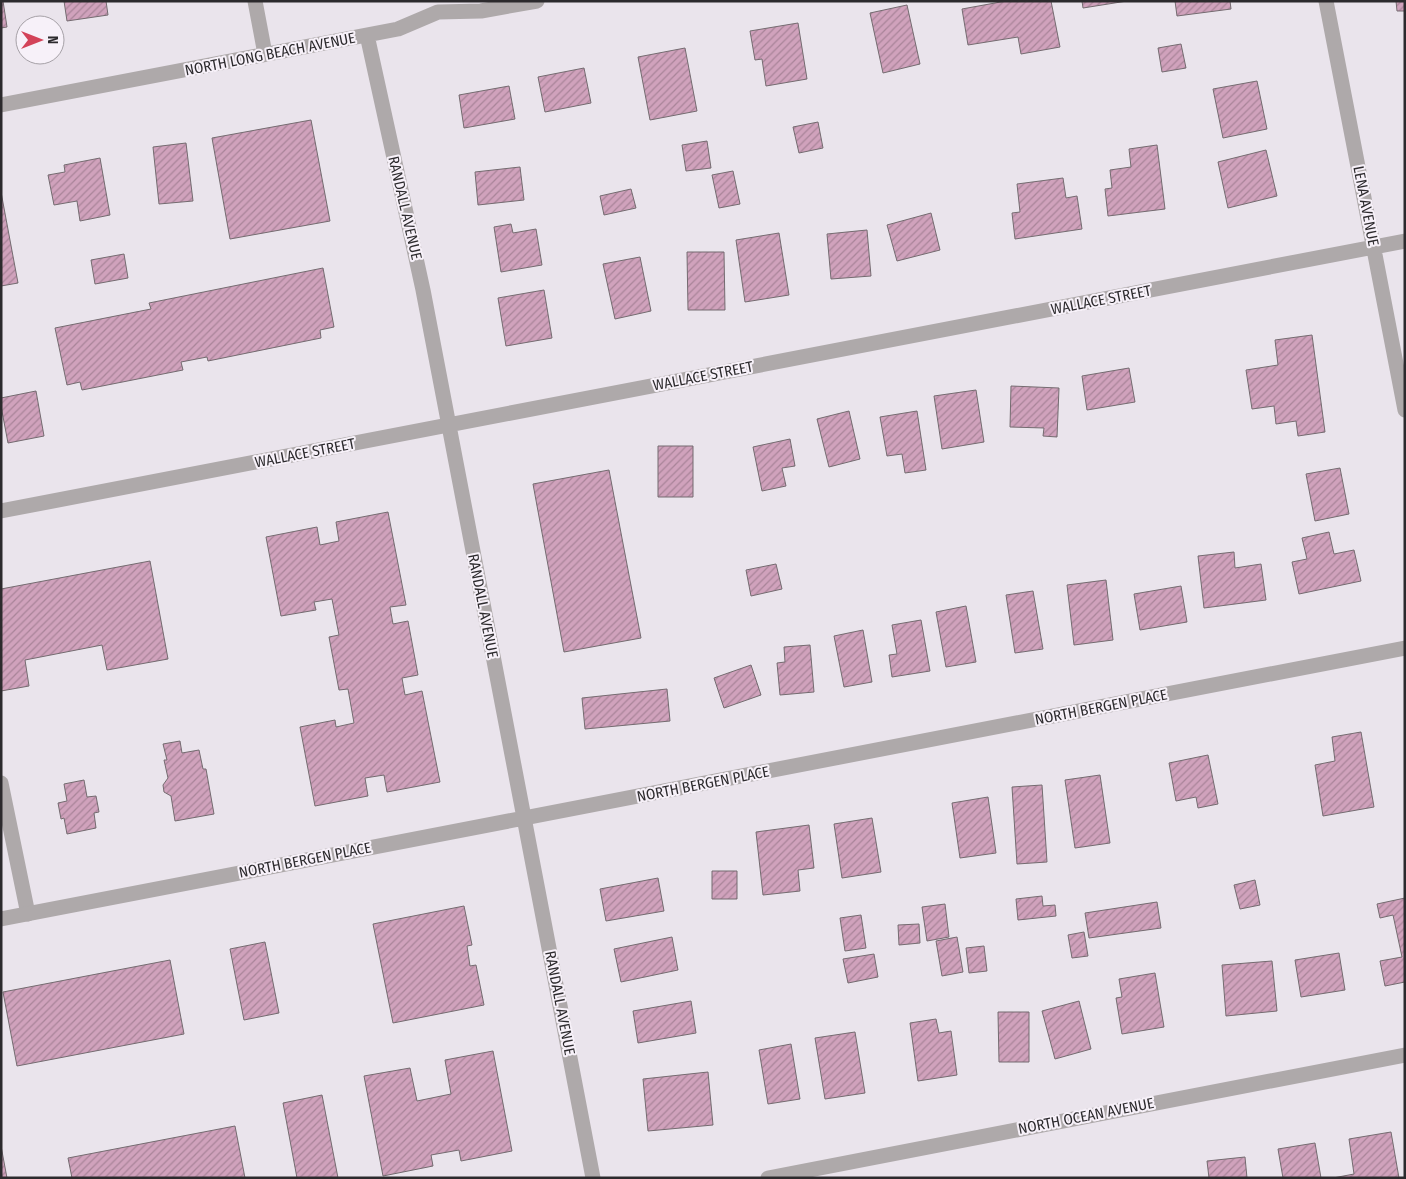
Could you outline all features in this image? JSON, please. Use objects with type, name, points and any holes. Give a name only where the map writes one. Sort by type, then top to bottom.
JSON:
[{"type":"street","points":[[255,1],[265,54]]},
{"type":"street","name":"NORTH LONG BEACH AVENUE","points":[[1,105],[398,29],[441,7],[481,11],[537,1]]},
{"type":"street","name":"LENA AVENUE","points":[[1326,1],[1405,410]]},
{"type":"street","name":"RANDALL AVENUE","points":[[367,35],[423,290],[593,1178]]},
{"type":"street","name":"WALLACE STREET","points":[[1,511],[1405,241]]},
{"type":"street","name":"NORTH BERGEN PLACE","points":[[1,919],[1405,648]]},
{"type":"street","points":[[1,783],[28,914]]},
{"type":"street","name":"NORTH OCEAN AVENUE","points":[[768,1178],[1405,1055]]},
{"type":"building","points":[[1,1],[3,1],[7,27],[1,28]]},
{"type":"building","points":[[64,1],[106,1],[108,15],[67,21]]},
{"type":"building","points":[[1006,1],[1051,1],[1060,47],[1021,54],[1018,37],[968,45],[962,9]]},
{"type":"building","points":[[1082,1],[1127,1],[1083,8]]},
{"type":"building","points":[[1175,1],[1230,1],[1231,9],[1177,16]]},
{"type":"building","points":[[1396,1],[1405,1],[1405,11],[1397,11]]},
{"type":"building","points":[[907,5],[920,64],[883,73],[870,13]]},
{"type":"building","points":[[798,23],[807,79],[766,86],[762,59],[755,60],[750,31]]},
{"type":"building","points":[[1181,44],[1186,68],[1162,72],[1158,48]]},
{"type":"building","points":[[685,48],[697,111],[650,120],[638,57]]},
{"type":"building","points":[[584,68],[591,103],[545,112],[538,77]]},
{"type":"building","points":[[1257,81],[1267,129],[1223,138],[1213,89]]},
{"type":"building","points":[[509,86],[515,119],[464,128],[459,95]]},
{"type":"building","points":[[311,120],[330,221],[230,239],[212,138]]},
{"type":"building","points":[[818,122],[823,148],[799,153],[793,127]]},
{"type":"building","points":[[707,141],[711,168],[686,171],[682,145]]},
{"type":"building","points":[[186,143],[193,201],[159,204],[153,147]]},
{"type":"building","points":[[1157,145],[1165,209],[1108,216],[1105,189],[1112,188],[1110,170],[1131,167],[1129,149]]},
{"type":"building","points":[[1266,150],[1277,196],[1228,208],[1218,162]]},
{"type":"building","points":[[100,158],[110,215],[80,221],[77,201],[54,205],[48,175],[65,172],[64,165]]},
{"type":"building","points":[[520,167],[524,200],[478,205],[475,172]]},
{"type":"building","points":[[733,171],[740,204],[719,208],[712,175]]},
{"type":"building","points":[[1063,178],[1066,198],[1077,196],[1082,229],[1015,239],[1012,213],[1020,212],[1017,184]]},
{"type":"building","points":[[631,189],[636,208],[604,215],[600,196]]},
{"type":"building","points":[[1,192],[18,283],[1,286]]},
{"type":"building","points":[[931,213],[940,250],[897,261],[887,225]]},
{"type":"building","points":[[511,224],[513,233],[536,229],[542,265],[501,272],[494,227]]},
{"type":"building","points":[[867,230],[871,276],[831,279],[827,234]]},
{"type":"building","points":[[779,233],[789,295],[745,302],[736,240]]},
{"type":"building","points":[[687,252],[724,252],[725,310],[688,310]]},
{"type":"building","points":[[124,254],[128,278],[95,284],[91,260]]},
{"type":"building","points":[[640,257],[651,311],[615,319],[603,264]]},
{"type":"building","points":[[323,268],[334,327],[320,330],[321,338],[208,361],[207,357],[181,362],[183,370],[82,390],[80,382],[67,385],[55,328],[151,309],[149,303]]},
{"type":"building","points":[[544,290],[552,338],[506,346],[498,298]]},
{"type":"building","points":[[1312,335],[1325,432],[1298,436],[1296,421],[1276,424],[1274,406],[1252,409],[1246,370],[1278,365],[1275,340]]},
{"type":"building","points":[[1129,368],[1135,402],[1087,410],[1082,376]]},
{"type":"building","points":[[1011,386],[1059,388],[1057,437],[1043,436],[1044,428],[1010,427]]},
{"type":"building","points":[[976,390],[984,442],[942,449],[934,396]]},
{"type":"building","points":[[36,391],[44,436],[8,443],[1,398]]},
{"type":"building","points":[[849,411],[860,459],[829,467],[817,419]]},
{"type":"building","points":[[917,411],[926,470],[905,473],[902,454],[887,456],[880,417]]},
{"type":"building","points":[[790,439],[795,466],[782,468],[786,486],[762,491],[753,447]]},
{"type":"building","points":[[658,446],[693,446],[693,497],[658,497]]},
{"type":"building","points":[[1340,468],[1349,514],[1315,521],[1306,474]]},
{"type":"building","points":[[609,470],[641,638],[564,652],[533,484]]},
{"type":"building","points":[[388,512],[406,605],[390,607],[393,624],[408,621],[418,675],[402,678],[405,695],[422,691],[440,782],[387,792],[384,775],[365,778],[368,796],[315,806],[300,727],[335,720],[336,727],[354,723],[348,689],[339,690],[329,637],[339,635],[332,599],[314,602],[316,610],[281,616],[266,537],[317,527],[320,545],[339,541],[336,522]]},
{"type":"building","points":[[1329,532],[1334,554],[1354,550],[1361,581],[1299,594],[1292,562],[1307,559],[1302,538]]},
{"type":"building","points":[[1234,552],[1235,568],[1261,564],[1266,600],[1204,608],[1198,556]]},
{"type":"building","points":[[150,561],[168,659],[107,670],[102,645],[25,660],[29,686],[1,691],[1,589]]},
{"type":"building","points":[[776,564],[782,589],[751,596],[746,570]]},
{"type":"building","points":[[1106,580],[1113,640],[1074,645],[1067,585]]},
{"type":"building","points":[[1181,586],[1187,622],[1140,630],[1134,594]]},
{"type":"building","points":[[1033,591],[1043,649],[1015,653],[1006,595]]},
{"type":"building","points":[[966,606],[976,662],[946,667],[936,612]]},
{"type":"building","points":[[921,620],[930,671],[892,677],[889,655],[897,654],[892,625]]},
{"type":"building","points":[[863,630],[872,682],[844,687],[834,636]]},
{"type":"building","points":[[810,645],[814,692],[780,695],[777,663],[785,662],[784,647]]},
{"type":"building","points":[[751,665],[761,695],[724,708],[714,678]]},
{"type":"building","points":[[667,689],[670,721],[585,729],[582,698]]},
{"type":"building","points":[[1361,732],[1374,807],[1323,816],[1315,765],[1335,761],[1332,737]]},
{"type":"building","points":[[180,741],[182,753],[199,750],[203,769],[206,769],[214,814],[175,821],[171,796],[164,792],[163,785],[168,778],[164,760],[167,760],[163,744]]},
{"type":"building","points":[[1208,755],[1218,804],[1198,808],[1196,797],[1176,801],[1169,763]]},
{"type":"building","points":[[1100,775],[1110,843],[1075,848],[1065,780]]},
{"type":"building","points":[[84,780],[87,797],[96,796],[99,812],[94,813],[96,828],[67,834],[64,818],[61,819],[58,803],[67,801],[64,784]]},
{"type":"building","points":[[1042,785],[1047,862],[1017,864],[1012,787]]},
{"type":"building","points":[[988,797],[996,853],[960,858],[952,803]]},
{"type":"building","points":[[872,818],[881,872],[842,878],[834,824]]},
{"type":"building","points":[[809,825],[814,868],[798,870],[800,891],[763,895],[756,832]]},
{"type":"building","points":[[712,871],[737,871],[737,899],[712,899]]},
{"type":"building","points":[[658,878],[664,911],[606,921],[600,889]]},
{"type":"building","points":[[1255,880],[1260,905],[1240,909],[1234,885]]},
{"type":"building","points":[[1042,896],[1043,906],[1055,905],[1056,916],[1018,920],[1016,899]]},
{"type":"building","points":[[1405,898],[1405,982],[1385,986],[1380,961],[1402,957],[1393,915],[1380,918],[1377,904]]},
{"type":"building","points":[[1157,902],[1161,928],[1089,938],[1085,913]]},
{"type":"building","points":[[945,904],[949,937],[927,941],[922,907]]},
{"type":"building","points":[[464,906],[472,945],[467,946],[470,966],[476,965],[484,1005],[393,1023],[373,924]]},
{"type":"building","points":[[861,915],[866,948],[845,951],[840,918]]},
{"type":"building","points":[[919,924],[920,943],[899,945],[898,925]]},
{"type":"building","points":[[1084,932],[1088,956],[1072,958],[1068,935]]},
{"type":"building","points":[[672,937],[678,970],[621,982],[614,949]]},
{"type":"building","points":[[957,937],[963,972],[942,976],[936,941]]},
{"type":"building","points":[[265,942],[279,1013],[244,1020],[230,949]]},
{"type":"building","points":[[984,946],[987,971],[969,973],[966,948]]},
{"type":"building","points":[[1339,953],[1345,990],[1301,997],[1295,960]]},
{"type":"building","points":[[874,954],[878,977],[848,983],[843,959]]},
{"type":"building","points":[[170,960],[184,1034],[17,1066],[3,992]]},
{"type":"building","points":[[1272,961],[1277,1011],[1226,1016],[1222,965]]},
{"type":"building","points":[[1155,973],[1164,1027],[1122,1034],[1116,998],[1122,997],[1119,979]]},
{"type":"building","points":[[691,1001],[696,1033],[638,1043],[633,1011]]},
{"type":"building","points":[[1079,1001],[1091,1049],[1055,1059],[1042,1011]]},
{"type":"building","points":[[998,1012],[1029,1012],[1029,1062],[999,1062]]},
{"type":"building","points":[[936,1019],[939,1033],[951,1031],[957,1075],[918,1081],[910,1023]]},
{"type":"building","points":[[855,1032],[865,1093],[825,1099],[815,1038]]},
{"type":"building","points":[[791,1044],[800,1099],[768,1104],[759,1050]]},
{"type":"building","points":[[493,1051],[512,1151],[461,1161],[459,1150],[431,1155],[433,1166],[383,1176],[364,1076],[410,1068],[417,1101],[451,1094],[445,1060]]},
{"type":"building","points":[[708,1072],[713,1125],[648,1131],[643,1079]]},
{"type":"building","points":[[322,1095],[338,1178],[297,1178],[283,1103]]},
{"type":"building","points":[[235,1126],[245,1178],[72,1178],[68,1158]]},
{"type":"building","points":[[1391,1132],[1399,1178],[1333,1178],[1354,1174],[1349,1139]]},
{"type":"building","points":[[1315,1143],[1321,1178],[1283,1178],[1278,1149]]},
{"type":"building","points":[[1,1146],[7,1178],[1,1178]]},
{"type":"building","points":[[1245,1157],[1247,1178],[1209,1178],[1207,1161]]}]
